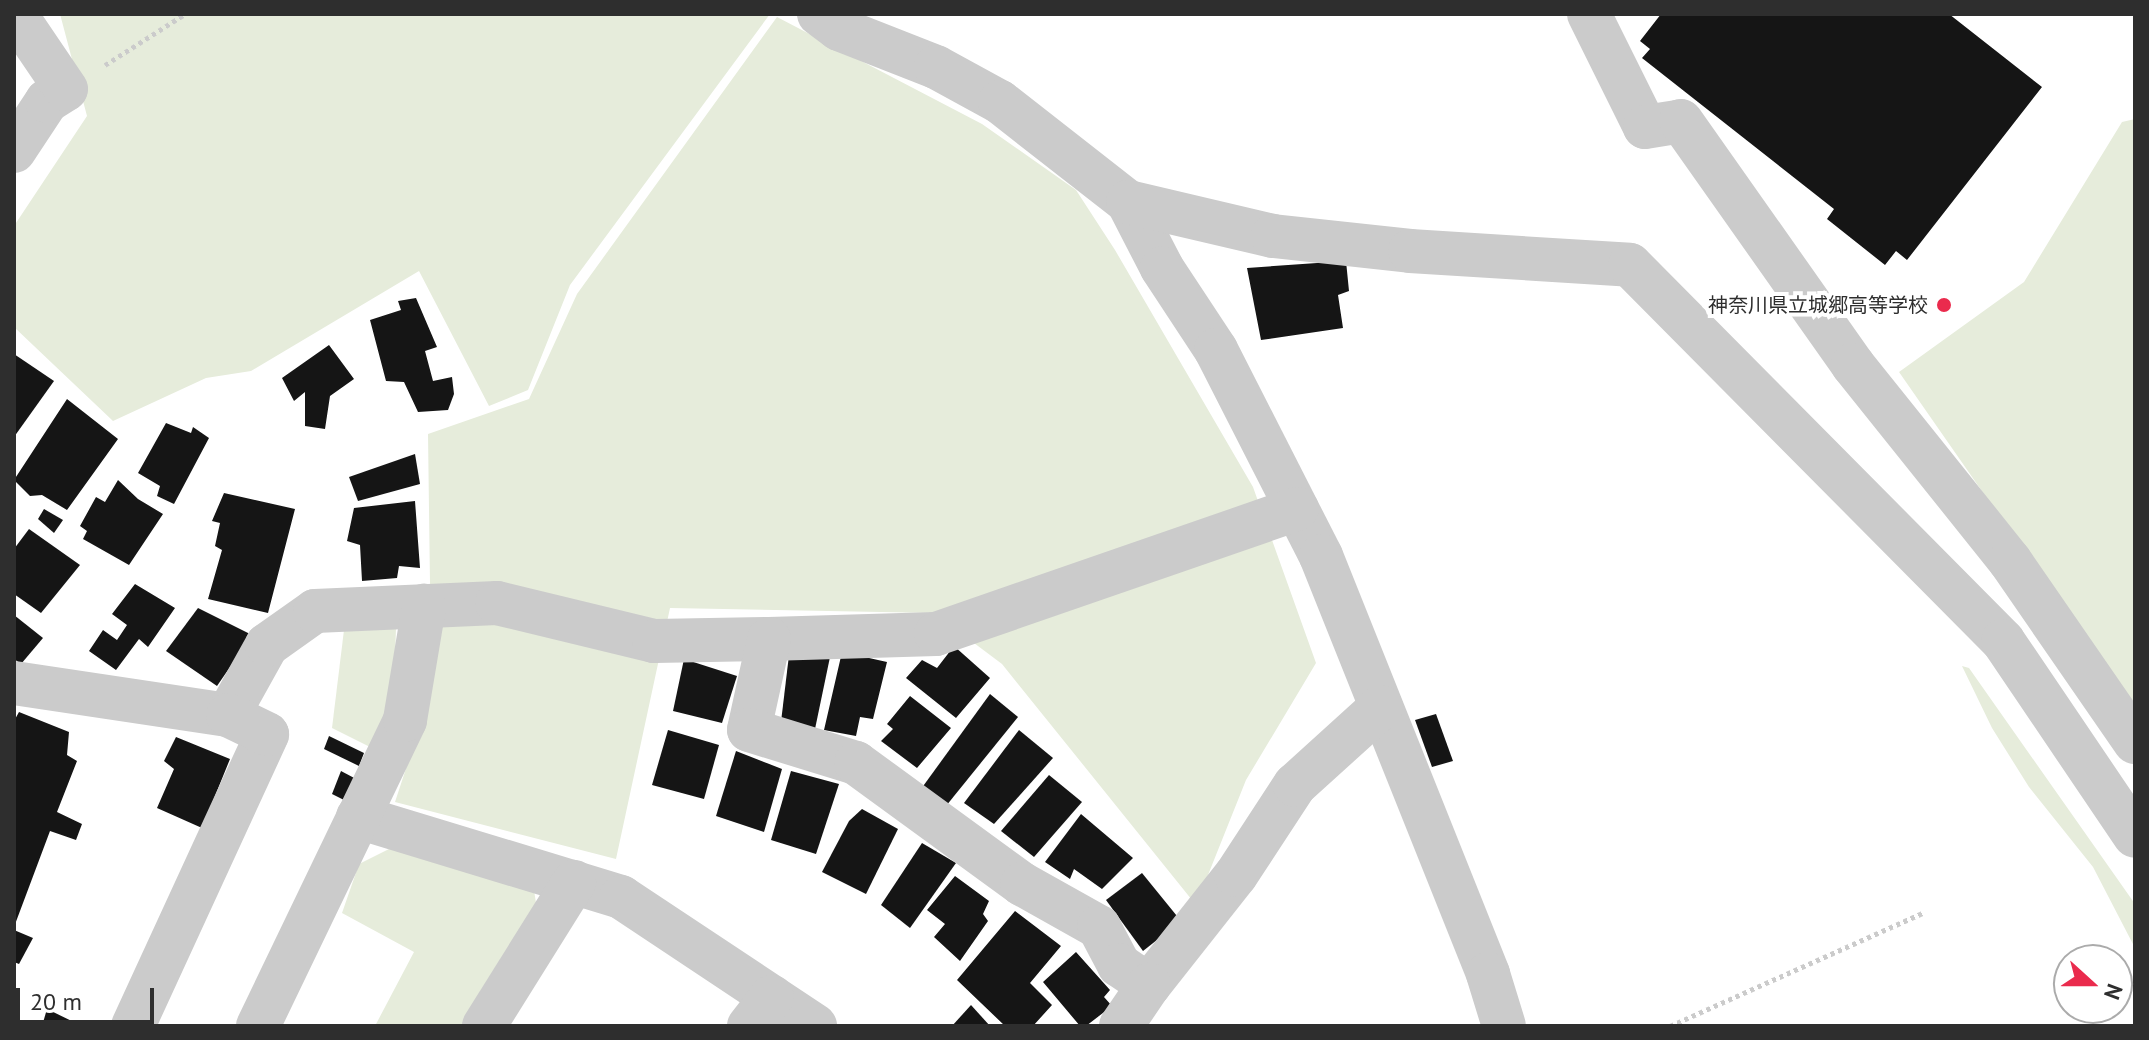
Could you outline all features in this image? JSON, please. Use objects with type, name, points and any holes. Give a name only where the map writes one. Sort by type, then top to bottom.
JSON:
[{"type":"street","points":[[14,151],[47,101],[66,89],[15,14]]},
{"type":"street","points":[[819,14],[839,29],[936,67],[1000,102],[1128,202],[1162,268],[1216,350],[1321,556],[1488,974],[1504,1026]]},
{"type":"street","points":[[1589,14],[1645,127],[1681,121],[1853,365],[2010,561],[2135,742]]},
{"type":"street","points":[[1128,202],[1273,236],[1410,251],[1630,265],[2003,641],[2135,836]]},
{"type":"street","points":[[228,715],[267,645],[315,611],[497,603],[654,641],[936,634],[1297,509]]},
{"type":"street","points":[[258,1026],[405,720],[424,606]]},
{"type":"street","points":[[769,639],[749,730],[856,763],[1022,884],[1099,927],[1119,965],[1149,985]]},
{"type":"street","points":[[14,683],[228,715],[267,734],[133,1026]]},
{"type":"street","points":[[1121,1026],[1149,985],[1236,875],[1295,785],[1381,707]]},
{"type":"street","points":[[358,817],[621,897],[760,1012],[815,1026]]},
{"type":"street","points":[[484,1026],[574,882]]},
{"type":"path","points":[[66,89],[185,14]]},
{"type":"path","points":[[1670,1026],[1923,913]]},
{"type":"green space","points":[[60,14],[770,14],[570,285],[528,390],[489,406],[419,271],[251,371],[206,378],[113,421],[14,327],[14,226],[87,116]]},
{"type":"green space","points":[[777,17],[982,124],[1076,190],[1115,250],[1253,487],[1316,663],[1246,780],[1196,905],[1002,664],[934,613],[670,608],[616,859],[395,802],[419,729],[430,584],[428,434],[529,399],[577,294]]},
{"type":"green space","points":[[2135,119],[2135,711],[1899,372],[2024,282],[2122,122]]},
{"type":"green space","points":[[396,627],[394,695],[374,749],[332,728],[344,630]]},
{"type":"green space","points":[[1962,666],[1969,668],[2135,904],[2135,948],[2093,867],[2029,787],[1992,728]]},
{"type":"green space","points":[[397,845],[534,890],[536,903],[464,1026],[375,1026],[414,952],[342,913],[359,864]]},
{"type":"building","points":[[1661,14],[1949,14],[2042,87],[1907,260],[1896,251],[1885,265],[1827,219],[1834,209],[1642,58],[1650,49],[1640,41]]},
{"type":"building","points":[[1346,261],[1349,291],[1338,295],[1343,328],[1261,340],[1247,268]]},
{"type":"building","points":[[416,298],[437,347],[425,351],[433,381],[452,377],[454,394],[448,410],[418,412],[404,382],[386,381],[370,320],[401,310],[398,301]]},
{"type":"building","points":[[329,345],[354,379],[330,396],[325,429],[305,426],[305,392],[294,401],[282,378]]},
{"type":"building","points":[[14,354],[54,381],[14,437]]},
{"type":"building","points":[[67,399],[118,439],[67,510],[42,495],[30,496],[14,480]]},
{"type":"building","points":[[166,423],[191,433],[193,427],[209,438],[174,504],[157,496],[160,486],[138,473]]},
{"type":"building","points":[[415,454],[420,484],[358,501],[349,477]]},
{"type":"building","points":[[118,480],[138,499],[163,514],[129,565],[83,539],[87,531],[80,526],[96,497],[105,502]]},
{"type":"building","points":[[224,493],[295,509],[268,613],[208,599],[222,550],[215,546],[220,523],[212,521]]},
{"type":"building","points":[[415,501],[420,568],[399,566],[397,578],[362,581],[360,545],[347,541],[354,508]]},
{"type":"building","points":[[44,509],[63,520],[54,533],[38,519]]},
{"type":"building","points":[[29,529],[80,565],[41,613],[14,594],[14,549]]},
{"type":"building","points":[[135,584],[175,608],[148,647],[139,639],[116,670],[89,651],[103,630],[117,640],[127,625],[112,614]]},
{"type":"building","points":[[198,608],[252,635],[217,686],[166,651]]},
{"type":"building","points":[[14,615],[43,638],[21,664],[14,659]]},
{"type":"building","points":[[954,646],[990,678],[956,718],[906,678],[922,660],[937,668]]},
{"type":"building","points":[[842,652],[887,662],[873,719],[860,717],[856,736],[824,730]]},
{"type":"building","points":[[789,655],[830,657],[815,729],[781,722]]},
{"type":"building","points":[[684,659],[737,676],[722,723],[673,711]]},
{"type":"building","points":[[990,694],[1018,717],[946,806],[921,789]]},
{"type":"building","points":[[910,696],[951,728],[917,768],[881,741],[893,729],[887,724]]},
{"type":"building","points":[[19,712],[69,732],[67,755],[77,761],[57,812],[82,824],[76,840],[50,831],[14,927],[14,721]]},
{"type":"building","points":[[1436,714],[1453,761],[1432,767],[1415,720]]},
{"type":"building","points":[[668,730],[719,745],[704,799],[652,785]]},
{"type":"building","points":[[1019,730],[1053,758],[994,824],[964,803]]},
{"type":"building","points":[[329,736],[364,753],[359,766],[324,749]]},
{"type":"building","points":[[176,737],[230,759],[202,828],[157,808],[174,769],[164,761]]},
{"type":"building","points":[[736,751],[782,769],[764,832],[716,816]]},
{"type":"building","points":[[341,771],[358,780],[348,802],[332,794]]},
{"type":"building","points":[[791,771],[839,784],[816,854],[771,840]]},
{"type":"building","points":[[1049,775],[1082,802],[1034,857],[1001,831]]},
{"type":"building","points":[[862,809],[898,829],[866,894],[822,872],[849,821]]},
{"type":"building","points":[[1081,814],[1133,858],[1102,889],[1074,869],[1070,879],[1045,862]]},
{"type":"building","points":[[922,843],[956,863],[910,928],[881,905]]},
{"type":"building","points":[[1142,873],[1181,921],[1143,951],[1106,900]]},
{"type":"building","points":[[955,876],[989,901],[983,914],[988,921],[960,961],[934,937],[945,924],[927,910]]},
{"type":"building","points":[[1015,911],[1061,946],[1030,983],[1052,1005],[1033,1026],[1005,1026],[957,980]]},
{"type":"building","points":[[14,930],[33,938],[19,964],[14,962]]},
{"type":"building","points":[[1076,952],[1110,990],[1104,997],[1112,1006],[1086,1026],[1080,1026],[1043,982]]},
{"type":"building","points":[[971,1005],[990,1026],[952,1026]]},
{"type":"building","points":[[47,1009],[82,1026],[42,1026]]},
{"type":"place","name":"神奈川県立城郷高等学校","points":[[1944,305]]}]
